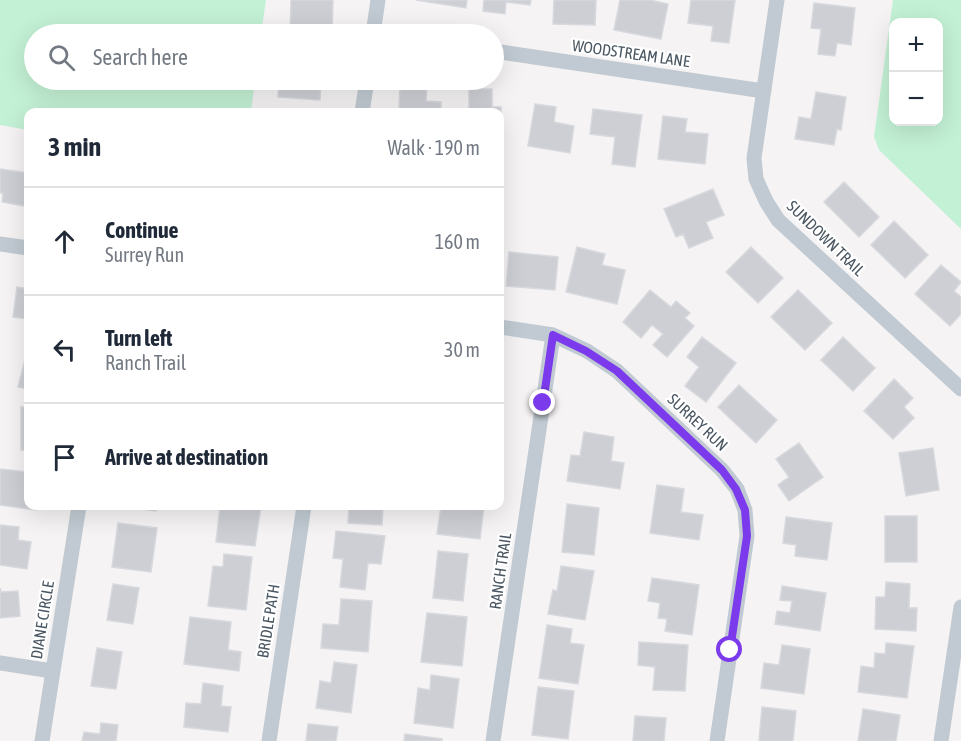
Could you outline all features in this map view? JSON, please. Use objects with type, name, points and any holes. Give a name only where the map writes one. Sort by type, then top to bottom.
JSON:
[{"type":"street","points":[[374,24],[378,0]]},
{"type":"street","name":"SUNDOWN TRAIL","points":[[777,0],[754,158],[756,179],[765,201],[778,220],[961,389]]},
{"type":"street","name":"WOODSTREAM LANE","points":[[504,52],[764,91]]},
{"type":"street","points":[[363,108],[365,90]]},
{"type":"street","points":[[0,244],[24,247]]},
{"type":"street","name":"SURREY RUN","points":[[504,328],[553,335],[586,351],[617,371],[722,470],[736,489],[745,510],[747,536],[717,741]]},
{"type":"street","name":"RANCH TRAIL","points":[[493,741],[553,335]]},
{"type":"street","name":"DIANE CIRCLE","points":[[42,741],[78,510]]},
{"type":"street","name":"BRIDLE PATH","points":[[269,741],[303,510]]},
{"type":"street","points":[[941,741],[961,607]]},
{"type":"street","points":[[0,663],[52,671]]},
{"type":"green space","points":[[0,0],[266,0],[262,24],[24,24],[24,90],[254,90],[252,108],[24,108],[24,129],[0,125]]},
{"type":"green space","points":[[893,0],[961,0],[961,229],[879,150],[874,137],[889,29],[889,126],[943,126],[943,18],[891,18]]},
{"type":"building","points":[[291,0],[333,0],[332,24],[290,24]]},
{"type":"building","points":[[416,0],[467,0],[466,8]]},
{"type":"building","points":[[484,0],[531,0],[530,5],[506,2],[505,14],[483,11]]},
{"type":"building","points":[[554,0],[596,0],[595,25],[553,24]]},
{"type":"building","points":[[620,0],[650,0],[668,4],[661,39],[614,30]]},
{"type":"building","points":[[691,0],[735,0],[729,43],[711,41],[713,26],[688,23]]},
{"type":"building","points":[[814,3],[855,8],[851,45],[837,43],[835,56],[818,54],[821,29],[811,28]]},
{"type":"building","points":[[278,90],[320,90],[320,100],[278,97]]},
{"type":"building","points":[[400,90],[427,90],[426,101],[441,102],[441,108],[399,108]]},
{"type":"building","points":[[469,90],[492,90],[492,107],[501,107],[501,108],[469,108]]},
{"type":"building","points":[[816,92],[846,97],[841,130],[837,129],[834,145],[795,139],[799,117],[811,119]]},
{"type":"building","points":[[535,104],[556,107],[554,122],[574,126],[570,153],[528,146]]},
{"type":"building","points":[[593,109],[642,115],[635,167],[612,164],[615,137],[590,134]]},
{"type":"building","points":[[663,116],[687,119],[685,132],[708,134],[705,164],[658,159]]},
{"type":"building","points":[[0,169],[24,172],[24,206],[2,202],[3,193],[0,193]]},
{"type":"building","points":[[844,182],[879,217],[859,237],[824,202]]},
{"type":"building","points":[[713,189],[724,215],[706,222],[713,238],[689,248],[683,234],[676,237],[664,209]]},
{"type":"building","points":[[894,221],[928,255],[905,278],[871,245]]},
{"type":"building","points":[[577,247],[605,254],[602,265],[625,270],[617,304],[566,292]]},
{"type":"building","points":[[751,247],[783,278],[758,303],[726,272]]},
{"type":"building","points":[[509,252],[558,257],[555,290],[506,286]]},
{"type":"building","points":[[941,265],[961,282],[954,291],[961,297],[961,314],[950,326],[915,294]]},
{"type":"building","points":[[17,287],[24,288],[24,318],[13,317]]},
{"type":"building","points":[[650,290],[671,307],[676,301],[690,313],[685,318],[694,326],[667,357],[653,345],[663,334],[652,325],[641,338],[623,322]]},
{"type":"building","points":[[798,290],[832,323],[805,350],[771,317]]},
{"type":"building","points":[[702,337],[736,363],[706,402],[685,386],[699,367],[687,357]]},
{"type":"building","points":[[843,337],[875,368],[853,391],[821,360]]},
{"type":"building","points":[[24,364],[24,388],[18,387]]},
{"type":"building","points":[[894,379],[913,398],[904,407],[914,418],[893,439],[864,411]]},
{"type":"building","points":[[739,385],[777,420],[756,443],[718,407]]},
{"type":"building","points":[[21,407],[24,407],[24,450],[21,450]]},
{"type":"building","points":[[584,432],[614,437],[611,461],[624,463],[620,489],[567,481],[571,455],[580,456]]},
{"type":"building","points":[[799,443],[823,477],[789,501],[778,485],[789,477],[776,459]]},
{"type":"building","points":[[933,448],[939,490],[906,496],[899,453]]},
{"type":"building","points":[[0,469],[24,472],[24,508],[0,505]]},
{"type":"building","points":[[657,485],[684,489],[681,512],[703,515],[699,540],[650,533]]},
{"type":"building","points":[[567,504],[599,508],[594,555],[562,552]]},
{"type":"building","points":[[220,510],[260,510],[255,546],[216,542]]},
{"type":"building","points":[[349,510],[383,510],[382,525],[348,523]]},
{"type":"building","points":[[440,510],[484,510],[480,539],[437,534]]},
{"type":"building","points":[[885,516],[917,516],[917,562],[885,562]]},
{"type":"building","points":[[786,517],[832,523],[827,560],[795,556],[796,545],[783,543]]},
{"type":"building","points":[[118,523],[157,528],[151,572],[112,567]]},
{"type":"building","points":[[0,525],[19,527],[18,540],[31,542],[27,569],[0,565]]},
{"type":"building","points":[[336,531],[385,536],[381,564],[368,563],[365,590],[340,587],[343,559],[333,558]]},
{"type":"building","points":[[438,551],[468,554],[463,601],[433,598]]},
{"type":"building","points":[[224,554],[252,557],[246,610],[208,606],[213,566],[223,567]]},
{"type":"building","points":[[561,566],[594,571],[585,620],[548,614],[553,590],[557,591]]},
{"type":"building","points":[[652,578],[699,585],[692,635],[665,631],[667,619],[658,618],[660,603],[648,601]]},
{"type":"building","points":[[886,582],[910,584],[909,608],[917,608],[916,631],[875,629],[876,597],[885,597]]},
{"type":"building","points":[[113,584],[139,588],[133,624],[107,620]]},
{"type":"building","points":[[782,586],[826,593],[820,631],[775,624],[777,611],[790,613],[792,601],[780,600]]},
{"type":"building","points":[[0,588],[1,592],[18,591],[20,616],[0,618]]},
{"type":"building","points":[[341,599],[372,601],[368,652],[321,648],[323,624],[339,625]]},
{"type":"building","points":[[427,613],[467,617],[462,666],[421,662]]},
{"type":"building","points":[[190,617],[231,622],[228,650],[241,652],[239,671],[184,664]]},
{"type":"building","points":[[547,625],[572,629],[570,643],[584,645],[578,684],[539,678]]},
{"type":"building","points":[[639,642],[688,645],[685,691],[653,690],[655,667],[638,665]]},
{"type":"building","points":[[886,643],[914,646],[907,698],[858,692],[861,666],[874,668],[875,653],[885,654]]},
{"type":"building","points":[[782,645],[810,649],[804,694],[761,688],[764,663],[779,665]]},
{"type":"building","points":[[97,648],[122,652],[116,689],[91,686]]},
{"type":"building","points":[[334,662],[357,665],[351,713],[316,708],[320,681],[331,683]]},
{"type":"building","points":[[431,675],[459,679],[453,728],[414,723],[418,688],[430,690]]},
{"type":"building","points":[[203,683],[223,686],[221,706],[231,707],[228,732],[184,727],[186,703],[201,704]]},
{"type":"building","points":[[538,687],[574,691],[568,739],[532,735]]},
{"type":"building","points":[[762,707],[796,711],[793,741],[759,741]]},
{"type":"building","points":[[863,709],[900,715],[896,741],[858,741]]},
{"type":"building","points":[[635,716],[666,718],[664,741],[633,741]]},
{"type":"building","points":[[101,723],[118,725],[116,741],[82,741],[84,732],[100,734]]},
{"type":"building","points":[[308,724],[338,727],[336,741],[306,741]]},
{"type":"building","points":[[405,734],[442,739],[442,741],[404,741]]},
{"type":"route","points":[[543,403],[553,335],[586,351],[617,371],[722,470],[736,489],[745,510],[747,536],[730,650]]}]
